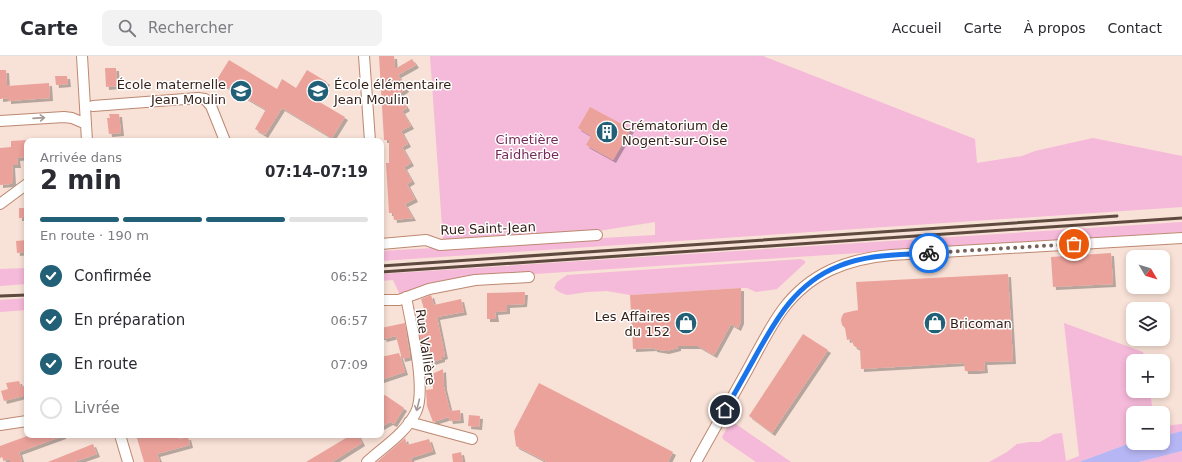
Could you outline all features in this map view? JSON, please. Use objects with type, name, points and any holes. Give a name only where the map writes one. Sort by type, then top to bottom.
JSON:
[{"type":"street","points":[[82,56],[87,138]]},
{"type":"street","points":[[364,56],[370,138]]},
{"type":"street","points":[[93,106],[198,98],[205,99],[211,106],[224,138]]},
{"type":"street","points":[[0,121],[64,117],[72,118],[86,124]]},
{"type":"street","points":[[0,204],[24,186]]},
{"type":"street","name":"Rue Saint-Jean","points":[[384,244],[426,240],[440,245],[597,235]]},
{"type":"street","points":[[696,462],[779,315],[808,284],[821,275],[839,266],[862,259],[882,256],[1182,238]]},
{"type":"street","points":[[406,297],[429,289],[468,281],[529,278]]},
{"type":"street","name":"Rue Vallière","points":[[367,462],[396,437],[416,413],[419,404],[420,387],[417,357],[406,297],[399,300],[384,300]]},
{"type":"street","points":[[0,425],[24,421]]},
{"type":"street","points":[[409,422],[472,439]]},
{"type":"street","points":[[121,438],[128,462]]},
{"type":"green space","name":"Cimetière Faidherbe","points":[[430,56],[763,56],[975,139],[977,163],[1022,156],[1035,151],[1093,138],[1182,156],[1182,207],[384,261],[384,251],[655,235],[655,222],[598,231],[443,240]]},
{"type":"green space","points":[[1182,222],[1182,232],[488,277],[400,295],[393,280],[384,281],[384,274]]},
{"type":"green space","points":[[801,259],[805,261],[805,263],[777,289],[756,292],[747,288],[741,288],[630,295],[607,291],[567,295],[554,288],[557,282],[567,275]]},
{"type":"green space","points":[[24,268],[24,284],[0,286],[0,269]]},
{"type":"green space","points":[[24,298],[24,310],[0,312],[0,300]]},
{"type":"green space","points":[[1064,323],[1143,352],[1143,354],[1126,354],[1126,398],[1151,398],[1152,406],[1126,406],[1126,445],[1079,462],[989,462],[1007,452],[1017,444],[1040,442],[1054,434],[1062,433],[1066,461],[1079,456]]},
{"type":"green space","points":[[730,422],[733,422],[791,462],[756,462],[724,440],[722,437]]},
{"type":"green space","points":[[1182,424],[1182,431],[1170,434],[1170,425]]},
{"type":"green space","points":[[1182,451],[1182,462],[1139,462]]},
{"type":"water","points":[[1182,431],[1182,451],[1139,462],[1079,462],[1126,445],[1126,450],[1170,450],[1170,434]]},
{"type":"building","points":[[379,56],[394,56],[395,69],[412,59],[416,65],[398,75],[406,89],[399,94],[407,108],[402,111],[411,126],[401,131],[408,144],[402,147],[411,163],[404,167],[412,181],[407,184],[415,199],[405,204],[413,218],[394,220],[393,213],[389,213],[386,163],[389,163],[389,140],[384,140]]},
{"type":"building","points":[[229,60],[277,89],[282,79],[296,88],[307,70],[327,82],[316,100],[345,117],[332,138],[282,108],[265,135],[255,129],[265,109],[216,81]]},
{"type":"building","points":[[105,68],[116,68],[117,86],[106,87]]},
{"type":"building","points":[[0,70],[6,70],[7,86],[49,83],[50,98],[8,101],[8,98],[0,99]]},
{"type":"building","points":[[55,76],[67,76],[68,84],[56,85]]},
{"type":"building","name":"Crématorium de Nogent-sur-Oise","points":[[590,107],[631,129],[613,160],[586,145],[591,136],[578,128]]},
{"type":"building","points":[[109,114],[119,114],[121,133],[109,134],[107,118],[110,118]]},
{"type":"building","points":[[24,140],[24,157],[17,158],[18,165],[12,165],[13,182],[10,184],[0,185],[0,148],[11,147],[11,141]]},
{"type":"building","points":[[19,208],[24,208],[24,218],[19,218]]},
{"type":"building","points":[[24,240],[24,252],[17,253],[16,241]]},
{"type":"building","points":[[1111,253],[1113,284],[1053,287],[1051,257]]},
{"type":"building","name":"Bricoman","points":[[1008,274],[1013,361],[984,362],[985,370],[975,371],[965,371],[964,363],[861,369],[860,349],[854,346],[851,339],[847,340],[845,328],[842,325],[841,320],[844,313],[858,310],[856,282]]},
{"type":"building","name":"Les Affaires du 152","points":[[741,288],[741,321],[738,328],[731,324],[714,355],[698,346],[678,346],[678,348],[666,351],[654,348],[633,349],[630,295]]},
{"type":"building","points":[[525,292],[524,304],[507,305],[507,311],[495,312],[496,319],[487,319],[487,293]]},
{"type":"building","points":[[431,295],[434,305],[461,299],[464,312],[437,317],[445,356],[442,357],[442,359],[429,363],[428,355],[423,356],[417,321],[427,319],[421,299]]},
{"type":"building","points":[[405,323],[410,357],[402,359],[396,336],[384,339],[384,327]]},
{"type":"building","points":[[803,334],[828,350],[772,433],[749,416]]},
{"type":"building","points":[[399,353],[405,372],[384,379],[384,356]]},
{"type":"building","points":[[443,369],[444,387],[450,411],[460,410],[461,420],[450,421],[449,417],[433,422],[427,406],[426,390],[433,389],[432,374]]},
{"type":"building","points":[[19,381],[21,387],[24,386],[24,396],[4,401],[1,391],[8,389],[6,383]]},
{"type":"building","points":[[539,383],[673,452],[668,462],[547,462],[516,446],[514,431]]},
{"type":"building","points":[[384,396],[404,408],[394,424],[390,422],[384,425]]},
{"type":"building","points":[[469,415],[480,416],[479,427],[468,426]]},
{"type":"building","points":[[24,437],[58,438],[19,452],[22,462],[10,462],[10,459],[4,461],[2,457],[0,458],[0,446]]},
{"type":"building","points":[[137,438],[188,438],[190,445],[157,454],[160,462],[144,462]]},
{"type":"building","points":[[346,438],[360,438],[362,443],[332,462],[306,462]]},
{"type":"building","points":[[405,438],[407,445],[429,439],[433,451],[411,458],[412,462],[377,462]]},
{"type":"building","points":[[93,444],[97,454],[74,462],[48,462]]},
{"type":"building","points":[[461,452],[463,462],[453,462],[452,454]]},
{"type":"railway","points":[[384,266],[1117,216]]},
{"type":"railway","points":[[384,272],[1182,218]]},
{"type":"railway","points":[[0,296],[24,295]]},
{"type":"way so far","points":[[929,253],[1074,244]]},
{"type":"place","name":"École maternelle Jean Moulin","points":[[241,91]]},
{"type":"place","name":"École élémentaire Jean Moulin","points":[[318,91]]},
{"type":"place","name":"Crématorium de Nogent-sur-Oise","points":[[607,132]]},
{"type":"place","name":"Les Affaires du 152","points":[[686,323]]},
{"type":"place","name":"Bricoman","points":[[935,323]]},
{"type":"route","points":[[725,410],[779,315],[808,284],[828,271],[853,261],[872,257],[929,253]]}]
